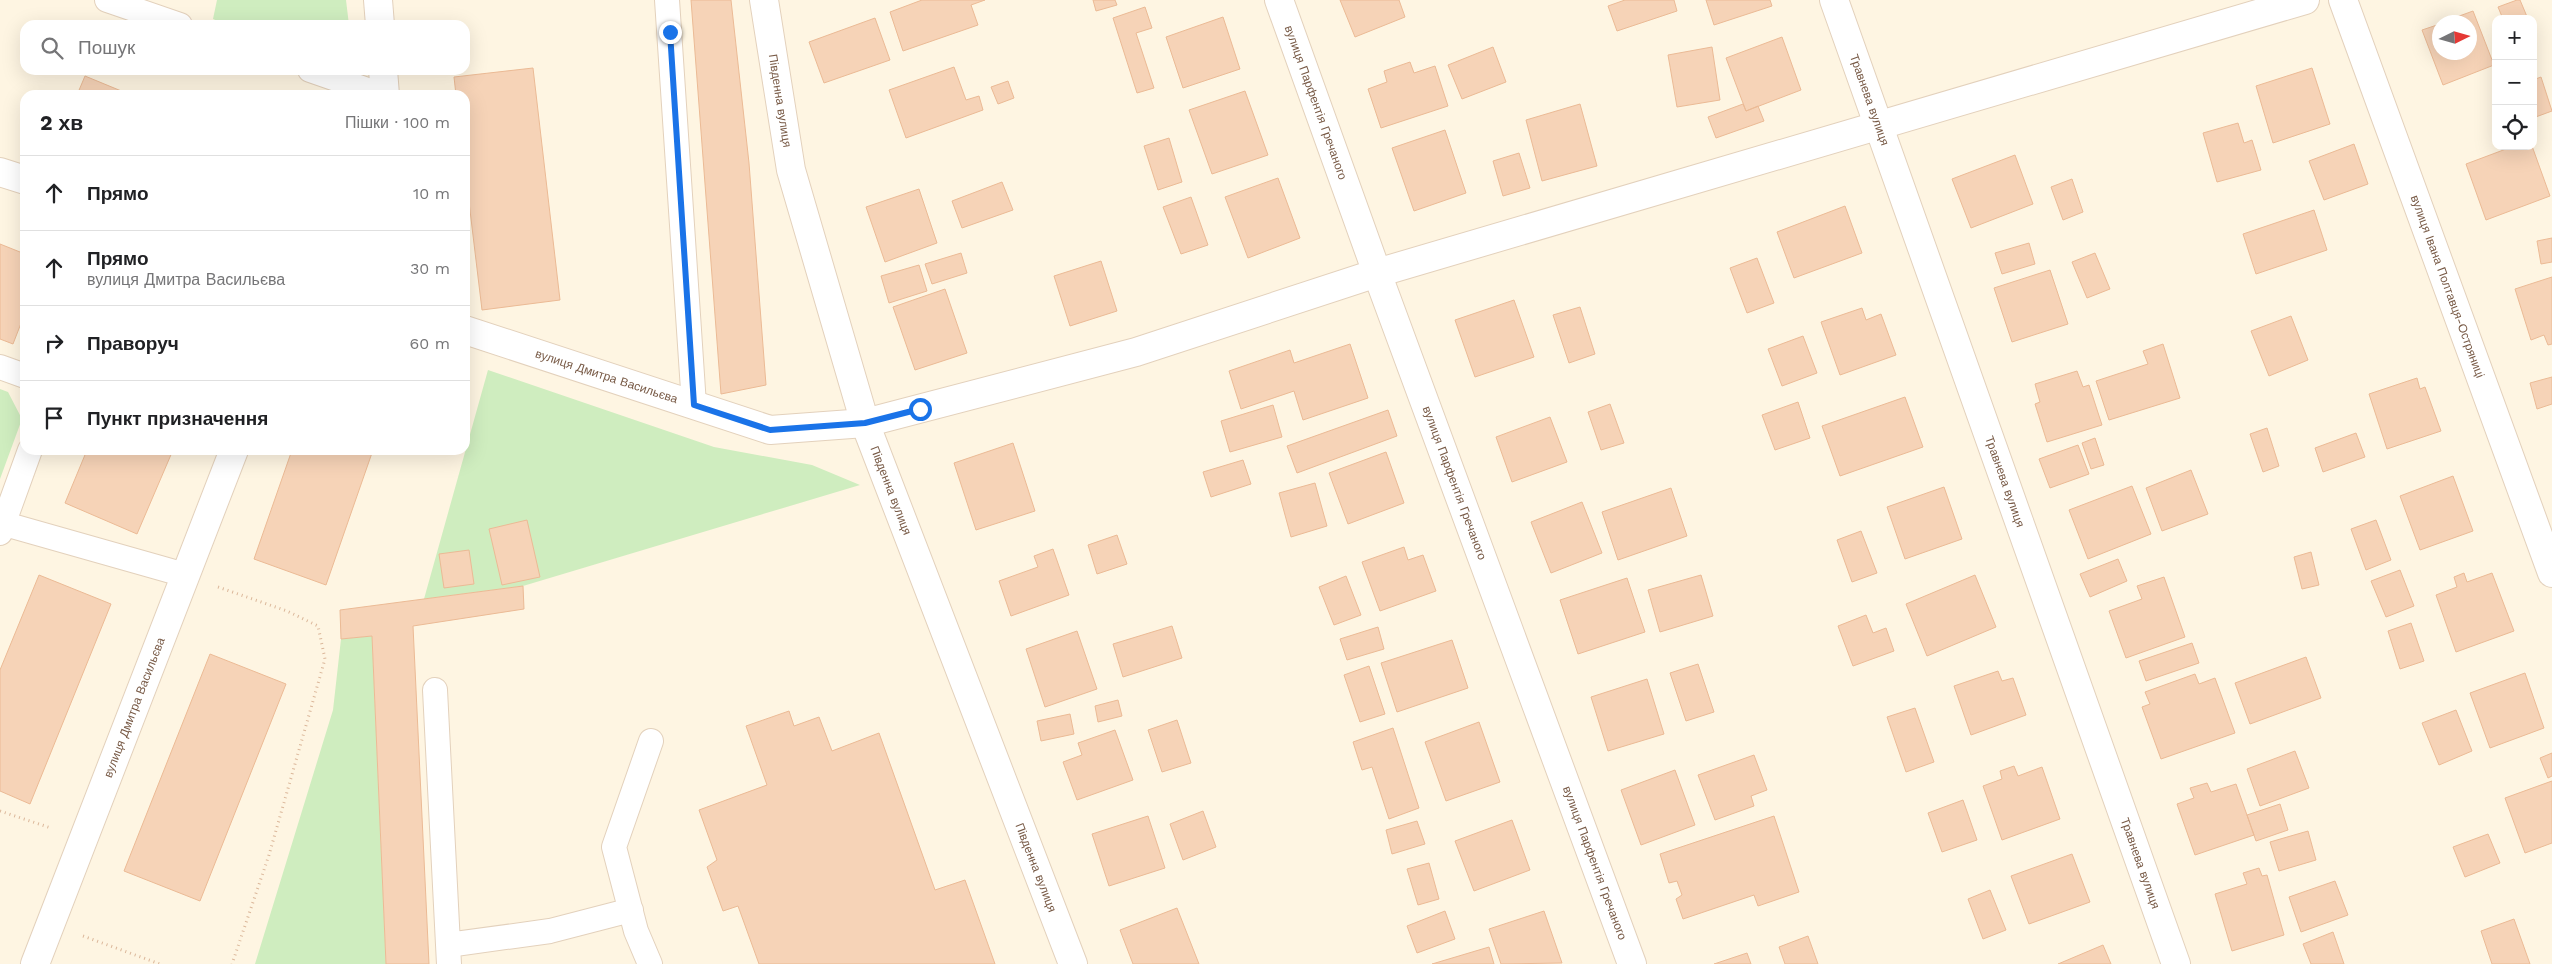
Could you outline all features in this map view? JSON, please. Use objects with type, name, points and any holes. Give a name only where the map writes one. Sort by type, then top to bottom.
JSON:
[{"type":"street","points":[[378,0],[380,20]]},
{"type":"street","name":"Південна вулиця","points":[[764,0],[791,170],[865,423],[1073,964]]},
{"type":"street","name":"вулиця Парфентія Гречаного","points":[[1279,0],[1377,273],[1632,964]]},
{"type":"street","name":"Травнева вулиця","points":[[1834,0],[2176,964]]},
{"type":"street","name":"вулиця Дмитра Васильєва","points":[[470,332],[770,430],[865,423],[1136,352],[1377,273],[2305,0]]},
{"type":"street","name":"вулиця Івана Полтавця-Остряниці","points":[[2342,0],[2552,573]]},
{"type":"street","points":[[383,75],[384,90]]},
{"type":"street","points":[[0,172],[20,178]]},
{"type":"street","name":"вулиця Дмитра Васильєва","points":[[34,964],[232,455]]},
{"type":"lane","points":[[107,0],[165,20]]},
{"type":"lane","points":[[667,0],[694,405]]},
{"type":"lane","points":[[325,75],[369,90]]},
{"type":"lane","points":[[0,367],[20,374]]},
{"type":"lane","points":[[28,455],[2,529],[185,575]]},
{"type":"lane","points":[[435,690],[449,954],[631,910]]},
{"type":"lane","points":[[650,964],[636,931],[614,847],[651,741]]},
{"type":"path","points":[[185,575],[287,611],[318,626],[325,659],[269,855],[232,964]]},
{"type":"path","points":[[0,811],[82,839]]},
{"type":"path","points":[[50,924],[160,964]]},
{"type":"green space","points":[[217,0],[346,0],[348,20],[215,20],[213,19]]},
{"type":"green space","points":[[488,370],[714,447],[812,465],[860,485],[523,586],[424,599],[464,455],[470,455],[470,434]]},
{"type":"green space","points":[[0,389],[8,392],[20,415],[20,424],[0,479]]},
{"type":"green space","points":[[372,636],[386,964],[255,964],[333,710],[341,639]]},
{"type":"building","points":[[691,0],[731,0],[749,163],[766,385],[721,394]]},
{"type":"building","points":[[922,0],[985,0],[971,5],[978,25],[903,51],[890,12]]},
{"type":"building","points":[[1093,0],[1115,0],[1117,5],[1096,11]]},
{"type":"building","points":[[1340,0],[1399,0],[1405,17],[1355,37]]},
{"type":"building","points":[[1625,0],[1674,0],[1677,11],[1617,31],[1608,6]]},
{"type":"building","points":[[1706,0],[1770,0],[1772,6],[1714,25]]},
{"type":"building","points":[[2520,0],[2526,15],[2501,15],[2498,7]]},
{"type":"building","points":[[1145,7],[1152,28],[1136,33],[1154,88],[1137,93],[1113,18]]},
{"type":"building","points":[[2473,11],[2475,15],[2462,15]]},
{"type":"building","points":[[1223,17],[1240,69],[1183,88],[1166,37]]},
{"type":"building","points":[[875,18],[890,60],[824,83],[809,42]]},
{"type":"building","points":[[2477,21],[2492,60],[2492,66],[2443,85],[2433,60],[2477,60]]},
{"type":"building","points":[[2432,27],[2432,56],[2422,30]]},
{"type":"building","points":[[1782,37],[1801,90],[1746,111],[1726,58]]},
{"type":"building","points":[[1493,47],[1506,82],[1462,99],[1448,65]]},
{"type":"building","points":[[1712,47],[1720,100],[1677,107],[1668,55]]},
{"type":"building","points":[[1410,62],[1414,73],[1435,66],[1448,106],[1381,128],[1368,89],[1387,82],[1384,71]]},
{"type":"building","points":[[954,67],[966,100],[979,96],[983,110],[906,138],[889,90]]},
{"type":"building","points":[[533,68],[560,300],[482,310],[470,210],[470,90],[455,90],[454,77]]},
{"type":"building","points":[[2312,68],[2330,124],[2273,143],[2256,86]]},
{"type":"building","points":[[85,76],[119,90],[79,90]]},
{"type":"building","points":[[2541,77],[2552,111],[2537,117],[2537,105],[2537,78]]},
{"type":"building","points":[[1008,81],[1014,98],[998,104],[991,87]]},
{"type":"building","points":[[1245,91],[1268,155],[1212,174],[1189,110]]},
{"type":"building","points":[[1580,104],[1597,166],[1542,181],[1526,120]]},
{"type":"building","points":[[1743,104],[1746,111],[1758,106],[1764,121],[1716,138],[1708,117]]},
{"type":"building","points":[[2238,123],[2244,143],[2252,140],[2261,170],[2217,182],[2203,133]]},
{"type":"building","points":[[1445,130],[1466,193],[1414,211],[1392,148]]},
{"type":"building","points":[[1169,138],[1182,182],[1158,190],[1144,146]]},
{"type":"building","points":[[2354,144],[2368,184],[2324,200],[2309,161]]},
{"type":"building","points":[[2503,150],[2533,150],[2550,196],[2486,220],[2466,164]]},
{"type":"building","points":[[1519,153],[1530,188],[1503,196],[1493,161]]},
{"type":"building","points":[[2015,155],[2033,204],[1971,228],[1952,179]]},
{"type":"building","points":[[1278,178],[1300,238],[1248,258],[1225,197]]},
{"type":"building","points":[[2072,179],[2083,212],[2063,220],[2051,187]]},
{"type":"building","points":[[1002,182],[1013,210],[962,228],[952,201]]},
{"type":"building","points":[[919,189],[937,243],[885,262],[866,207]]},
{"type":"building","points":[[1191,197],[1208,245],[1181,254],[1163,207]]},
{"type":"building","points":[[1845,206],[1862,253],[1794,278],[1777,232]]},
{"type":"building","points":[[2314,210],[2327,250],[2256,274],[2243,234]]},
{"type":"building","points":[[2552,238],[2552,262],[2541,264],[2537,241]]},
{"type":"building","points":[[2029,243],[2035,264],[2002,274],[1995,253]]},
{"type":"building","points":[[0,244],[20,252],[20,326],[13,344],[0,339]]},
{"type":"building","points":[[961,253],[967,273],[932,284],[925,264]]},
{"type":"building","points":[[2095,253],[2110,289],[2087,298],[2072,262]]},
{"type":"building","points":[[1757,258],[1774,303],[1747,313],[1730,268]]},
{"type":"building","points":[[1101,261],[1117,311],[1070,326],[1054,276]]},
{"type":"building","points":[[919,265],[927,291],[889,303],[881,276]]},
{"type":"building","points":[[2050,270],[2068,324],[2012,342],[1994,288]]},
{"type":"building","points":[[2552,277],[2552,344],[2548,345],[2544,335],[2531,340],[2515,289]]},
{"type":"building","points":[[945,289],[967,353],[915,370],[893,307]]},
{"type":"building","points":[[1514,300],[1534,357],[1475,377],[1455,320]]},
{"type":"building","points":[[1580,307],[1595,354],[1569,363],[1553,315]]},
{"type":"building","points":[[1862,308],[1866,320],[1881,314],[1896,355],[1840,375],[1821,322]]},
{"type":"building","points":[[2291,316],[2308,360],[2269,376],[2251,331]]},
{"type":"building","points":[[1803,336],[1817,373],[1782,386],[1768,349]]},
{"type":"building","points":[[1350,344],[1368,398],[1303,420],[1294,391],[1241,409],[1229,371],[1290,350],[1294,363]]},
{"type":"building","points":[[2163,344],[2180,398],[2109,420],[2096,381],[2148,364],[2143,351]]},
{"type":"building","points":[[2077,371],[2083,387],[2089,385],[2102,425],[2047,442],[2035,404],[2040,402],[2035,384]]},
{"type":"building","points":[[2552,377],[2552,404],[2537,409],[2530,383]]},
{"type":"building","points":[[2417,378],[2420,389],[2425,387],[2441,431],[2387,449],[2369,394]]},
{"type":"building","points":[[1905,397],[1923,447],[1840,476],[1822,426]]},
{"type":"building","points":[[1798,402],[1810,438],[1775,450],[1762,415]]},
{"type":"building","points":[[1610,404],[1624,443],[1601,450],[1588,412]]},
{"type":"building","points":[[1273,405],[1282,437],[1230,452],[1221,421]]},
{"type":"building","points":[[1388,410],[1397,436],[1297,473],[1287,446]]},
{"type":"building","points":[[1550,417],[1567,462],[1512,482],[1496,437]]},
{"type":"building","points":[[2267,428],[2279,466],[2263,472],[2250,434]]},
{"type":"building","points":[[2356,433],[2365,457],[2323,472],[2315,448]]},
{"type":"building","points":[[2095,438],[2104,465],[2091,469],[2082,443]]},
{"type":"building","points":[[1013,443],[1035,511],[976,530],[954,463]]},
{"type":"building","points":[[2078,445],[2089,474],[2050,488],[2039,459]]},
{"type":"building","points":[[1386,452],[1404,503],[1348,524],[1329,473]]},
{"type":"building","points":[[85,455],[171,455],[137,534],[65,503]]},
{"type":"building","points":[[290,455],[371,455],[326,585],[254,559]]},
{"type":"building","points":[[1243,460],[1251,484],[1211,497],[1203,472]]},
{"type":"building","points":[[2191,470],[2208,514],[2162,531],[2146,488]]},
{"type":"building","points":[[2453,476],[2473,531],[2420,550],[2400,496]]},
{"type":"building","points":[[1315,483],[1327,526],[1291,537],[1279,493]]},
{"type":"building","points":[[2132,486],[2151,534],[2088,559],[2069,510]]},
{"type":"building","points":[[1944,487],[1962,539],[1905,559],[1887,507]]},
{"type":"building","points":[[1671,488],[1687,536],[1618,560],[1602,512]]},
{"type":"building","points":[[1582,502],[1602,553],[1551,573],[1531,522]]},
{"type":"building","points":[[527,520],[540,577],[502,585],[489,529]]},
{"type":"building","points":[[2376,520],[2391,560],[2366,570],[2351,529]]},
{"type":"building","points":[[1861,531],[1877,573],[1852,582],[1837,540]]},
{"type":"building","points":[[1117,535],[1127,564],[1097,574],[1088,545]]},
{"type":"building","points":[[1404,547],[1408,560],[1423,555],[1436,591],[1380,611],[1362,562]]},
{"type":"building","points":[[1053,549],[1069,595],[1011,616],[999,581],[1038,567],[1034,556]]},
{"type":"building","points":[[469,550],[474,584],[444,588],[439,554]]},
{"type":"building","points":[[2311,552],[2319,585],[2302,589],[2294,557]]},
{"type":"building","points":[[2118,559],[2127,581],[2090,597],[2080,574]]},
{"type":"building","points":[[2400,570],[2414,606],[2386,617],[2371,581]]},
{"type":"building","points":[[2464,573],[2467,582],[2492,573],[2514,631],[2456,652],[2436,595],[2457,587],[2454,577]]},
{"type":"building","points":[[39,575],[111,604],[30,804],[0,791],[0,670]]},
{"type":"building","points":[[1701,575],[1713,616],[1660,632],[1648,590]]},
{"type":"building","points":[[1975,575],[1996,627],[1927,656],[1906,604]]},
{"type":"building","points":[[1346,576],[1361,615],[1334,625],[1319,587]]},
{"type":"building","points":[[2164,577],[2185,637],[2126,658],[2109,611],[2142,599],[2137,586]]},
{"type":"building","points":[[1627,578],[1645,632],[1578,654],[1560,600]]},
{"type":"building","points":[[523,586],[524,609],[413,626],[429,964],[386,964],[372,636],[341,639],[340,610]]},
{"type":"building","points":[[1866,615],[1873,633],[1886,628],[1894,651],[1853,666],[1838,626]]},
{"type":"building","points":[[2411,623],[2424,661],[2400,669],[2388,631]]},
{"type":"building","points":[[1172,626],[1182,658],[1123,677],[1113,644]]},
{"type":"building","points":[[1378,627],[1384,649],[1347,660],[1340,639]]},
{"type":"building","points":[[1077,631],[1097,689],[1045,707],[1026,649]]},
{"type":"building","points":[[1452,640],[1468,688],[1397,712],[1381,663]]},
{"type":"building","points":[[2192,643],[2199,663],[2146,681],[2139,661]]},
{"type":"building","points":[[210,654],[286,684],[200,901],[124,871]]},
{"type":"building","points":[[2306,657],[2321,698],[2250,724],[2235,683]]},
{"type":"building","points":[[1698,664],[1714,712],[1686,721],[1670,673]]},
{"type":"building","points":[[1369,666],[1385,714],[1360,722],[1344,675]]},
{"type":"building","points":[[1998,671],[2002,681],[2013,678],[2026,715],[1971,735],[1954,686]]},
{"type":"building","points":[[2525,673],[2544,728],[2490,748],[2470,693]]},
{"type":"building","points":[[2195,674],[2199,684],[2215,678],[2235,733],[2161,759],[2142,707],[2150,704],[2145,692]]},
{"type":"building","points":[[1647,679],[1664,734],[1608,751],[1591,697]]},
{"type":"building","points":[[1118,700],[1122,716],[1098,722],[1095,706]]},
{"type":"building","points":[[1915,708],[1934,762],[1906,772],[1887,717]]},
{"type":"building","points":[[2456,710],[2472,751],[2439,765],[2422,723]]},
{"type":"building","points":[[789,711],[794,726],[819,717],[832,751],[879,733],[935,890],[965,880],[995,964],[759,964],[738,906],[723,911],[707,867],[717,860],[699,810],[767,785],[746,726]]},
{"type":"building","points":[[1070,714],[1074,734],[1041,741],[1037,721]]},
{"type":"building","points":[[1177,720],[1191,763],[1162,772],[1148,730]]},
{"type":"building","points":[[1479,722],[1500,782],[1446,801],[1425,742]]},
{"type":"building","points":[[1393,728],[1419,808],[1389,819],[1372,767],[1362,770],[1353,742]]},
{"type":"building","points":[[1115,730],[1133,780],[1077,800],[1063,762],[1082,755],[1078,743]]},
{"type":"building","points":[[2295,751],[2309,788],[2260,806],[2247,769]]},
{"type":"building","points":[[2552,753],[2552,776],[2548,778],[2540,758]]},
{"type":"building","points":[[1754,755],[1767,790],[1751,796],[1754,806],[1715,820],[1698,775]]},
{"type":"building","points":[[2014,766],[2018,776],[2042,767],[2060,819],[2002,840],[1983,786],[2002,779],[2000,771]]},
{"type":"building","points":[[1675,770],[1695,825],[1641,845],[1621,790]]},
{"type":"building","points":[[2552,781],[2552,843],[2525,853],[2505,798]]},
{"type":"building","points":[[2207,783],[2211,792],[2236,784],[2254,835],[2195,855],[2177,804],[2194,798],[2190,788]]},
{"type":"building","points":[[1963,800],[1977,840],[1942,852],[1928,813]]},
{"type":"building","points":[[2280,804],[2288,830],[2256,841],[2247,815]]},
{"type":"building","points":[[1203,811],[1216,847],[1183,860],[1170,824]]},
{"type":"building","points":[[1148,816],[1165,868],[1109,886],[1092,834]]},
{"type":"building","points":[[1774,816],[1799,892],[1758,906],[1754,895],[1683,919],[1676,899],[1682,895],[1677,881],[1669,883],[1660,854]]},
{"type":"building","points":[[1512,820],[1530,870],[1474,891],[1455,841]]},
{"type":"building","points":[[1417,821],[1425,844],[1392,854],[1386,830]]},
{"type":"building","points":[[2308,831],[2316,860],[2279,871],[2270,842]]},
{"type":"building","points":[[2488,834],[2500,863],[2465,877],[2453,847]]},
{"type":"building","points":[[2072,854],[2090,902],[2029,924],[2011,876]]},
{"type":"building","points":[[1429,863],[1439,899],[1418,905],[1407,869]]},
{"type":"building","points":[[2259,868],[2262,876],[2267,875],[2284,935],[2232,951],[2215,894],[2247,884],[2243,873]]},
{"type":"building","points":[[2335,881],[2348,915],[2301,932],[2289,897]]},
{"type":"building","points":[[1990,890],[2006,930],[1983,939],[1968,899]]},
{"type":"building","points":[[1177,908],[1199,964],[1133,964],[1120,930]]},
{"type":"building","points":[[1445,911],[1455,939],[1417,953],[1407,926]]},
{"type":"building","points":[[1544,911],[1562,963],[1501,964],[1489,929]]},
{"type":"building","points":[[2514,919],[2530,964],[2492,964],[2481,931]]},
{"type":"building","points":[[2333,932],[2344,964],[2311,964],[2303,944]]},
{"type":"building","points":[[1808,936],[1818,964],[1785,964],[1779,947]]},
{"type":"building","points":[[2103,945],[2111,964],[2058,964]]},
{"type":"building","points":[[1489,947],[1494,964],[1432,964]]},
{"type":"building","points":[[1747,953],[1751,964],[1714,964]]},
{"type":"route","points":[[670,32],[694,405],[770,430],[865,423],[920,409]]}]
